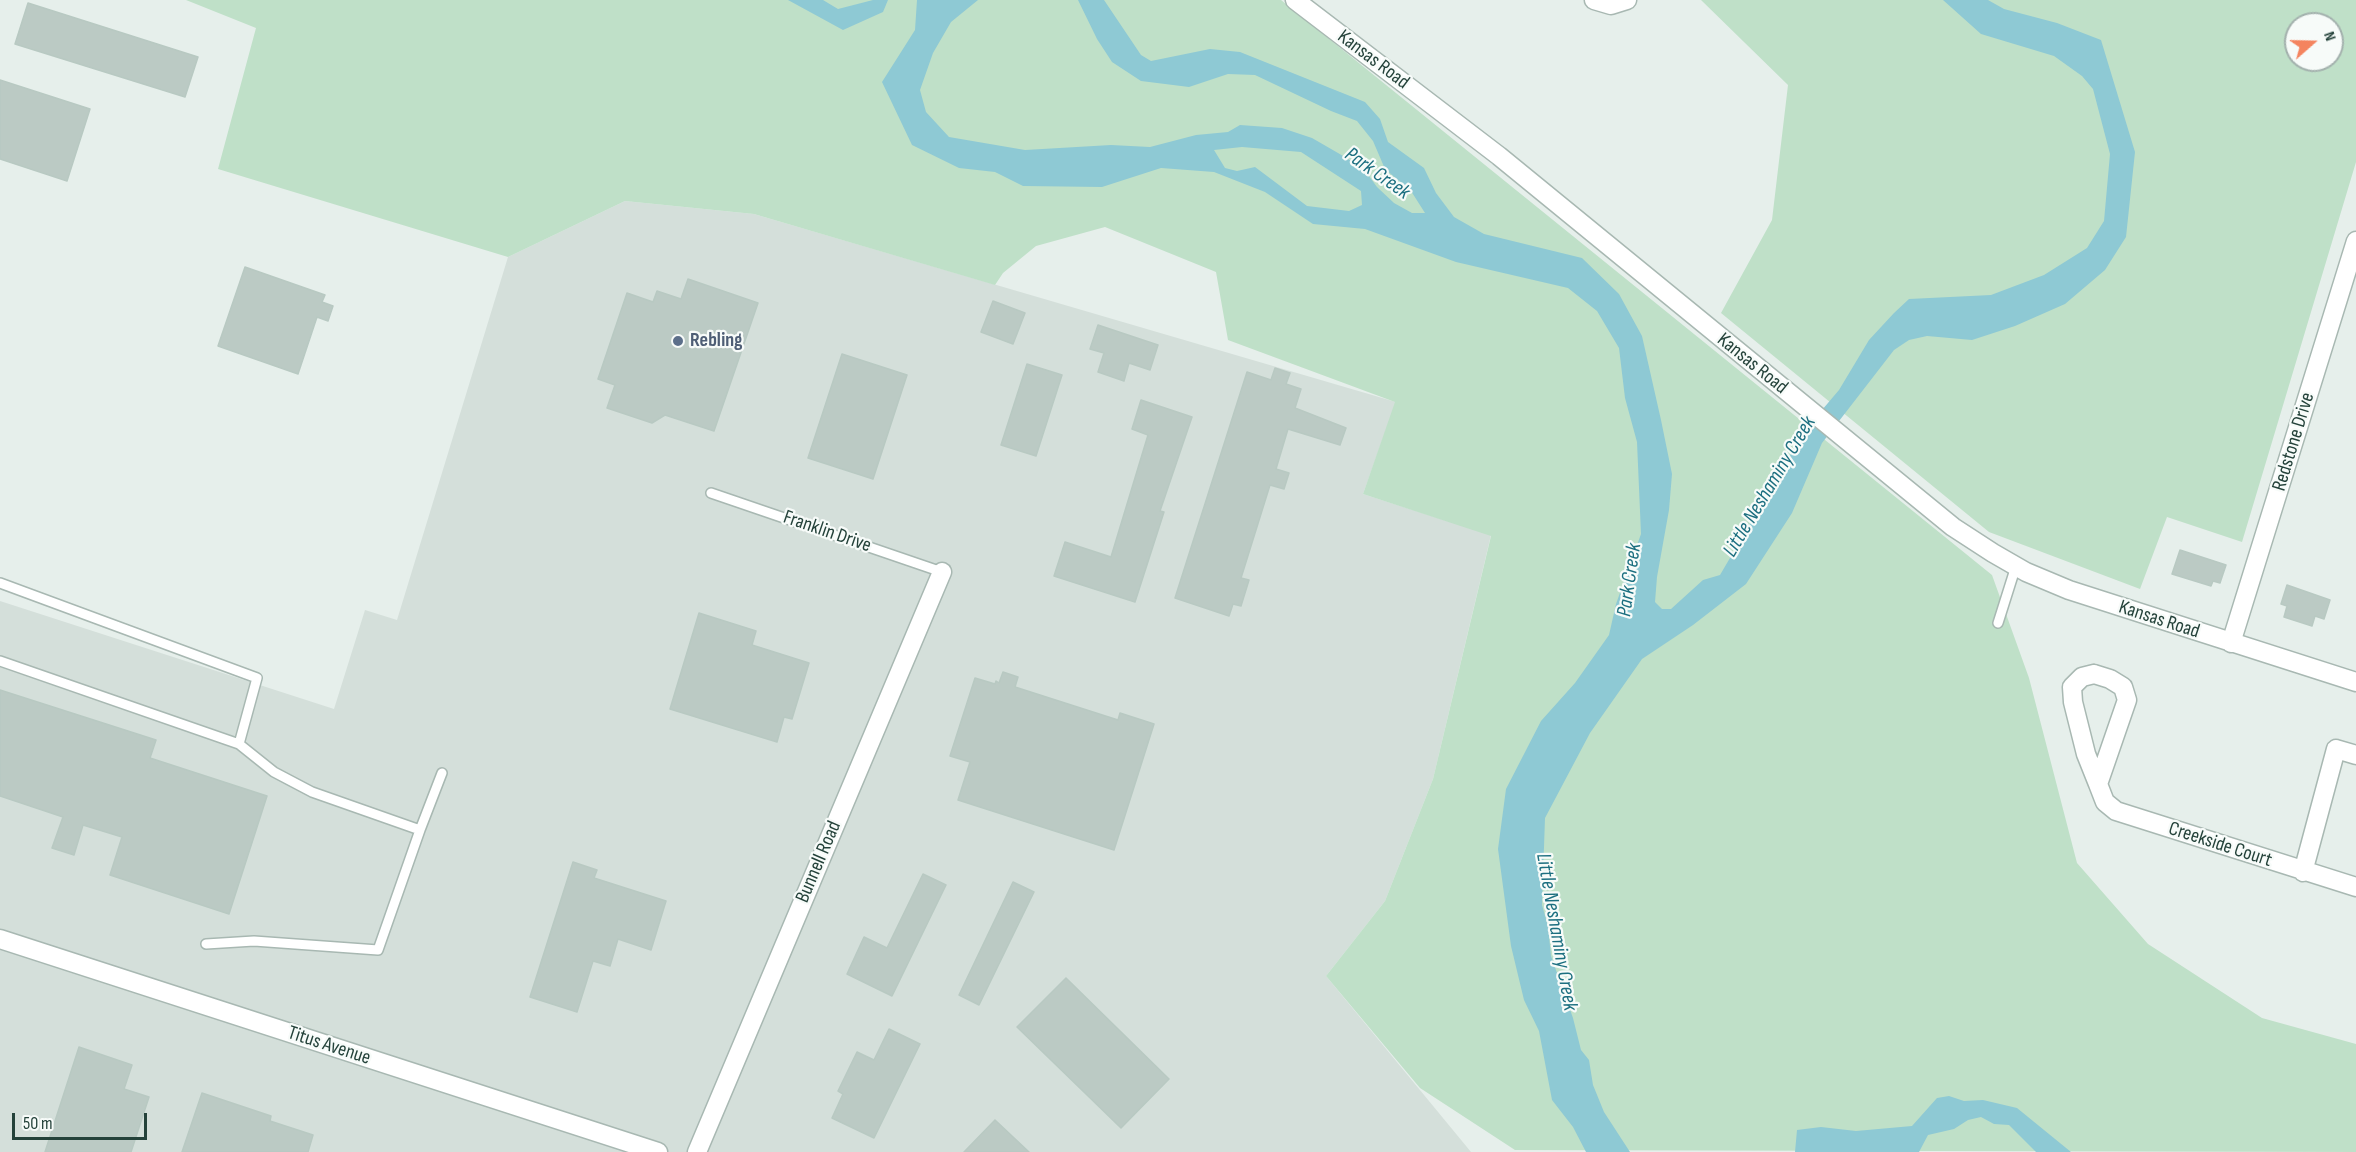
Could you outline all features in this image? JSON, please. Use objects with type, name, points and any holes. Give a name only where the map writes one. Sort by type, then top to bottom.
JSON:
[{"type":"street","points":[[1594,0],[1611,5],[1627,0]]},
{"type":"street","name":"Kansas Road","points":[[1302,2],[1499,156],[1953,527],[2016,566],[2069,590],[2356,682]]},
{"type":"street","name":"Redstone Drive","points":[[2232,643],[2356,241]]},
{"type":"street","name":"Bunnell Road","points":[[698,1152],[942,572]]},
{"type":"street","name":"Creekside Court","points":[[2098,784],[2127,700],[2123,687],[2110,679],[2094,674],[2082,677],[2072,687],[2084,744],[2098,784],[2105,802],[2116,811],[2356,887]]},
{"type":"street","points":[[2303,872],[2336,749],[2356,755]]},
{"type":"street","name":"Titus Avenue","points":[[0,939],[658,1152]]},
{"type":"lane","name":"Franklin Drive","points":[[711,493],[942,572]]},
{"type":"lane","points":[[1998,623],[2016,566]]},
{"type":"lane","points":[[0,583],[257,678],[238,744]]},
{"type":"lane","points":[[0,661],[238,744],[274,772],[312,792],[420,830]]},
{"type":"lane","points":[[206,944],[254,941],[378,950],[442,773]]},
{"type":"shaded area","points":[[625,201],[754,214],[1396,402],[1363,494],[1491,535],[1433,779],[1385,901],[1326,976],[1471,1152],[0,1152],[0,601],[334,709],[365,610],[397,620],[508,257]]},
{"type":"green space","points":[[186,0],[1281,0],[1992,575],[2029,678],[2077,863],[2148,944],[2262,1018],[2356,1044],[2356,1152],[1515,1150],[1420,1088],[1326,976],[1385,901],[1433,779],[1491,536],[1363,494],[1395,402],[1228,340],[1216,272],[1105,227],[1036,246],[1003,273],[995,285],[754,214],[625,201],[508,257],[218,169],[256,28]]},
{"type":"green space","points":[[1701,0],[2356,0],[2356,162],[2242,542],[2167,517],[2140,589],[1989,532],[1721,313],[1772,220],[1788,85]]},
{"type":"water","points":[[788,0],[823,0],[838,9],[873,0],[888,0],[883,12],[843,30]]},
{"type":"water","name":"Park Creek","points":[[917,0],[978,0],[951,22],[933,53],[920,90],[926,112],[949,137],[1025,150],[1111,145],[1150,147],[1196,135],[1228,132],[1240,125],[1282,128],[1312,138],[1363,168],[1377,187],[1394,203],[1412,213],[1425,213],[1411,191],[1385,169],[1373,141],[1357,121],[1255,75],[1228,74],[1189,87],[1141,81],[1112,62],[1097,39],[1078,0],[1104,0],[1141,55],[1151,61],[1210,49],[1240,52],[1365,102],[1380,119],[1388,142],[1424,168],[1436,193],[1454,217],[1484,234],[1582,258],[1619,294],[1642,336],[1672,474],[1655,602],[1662,609],[1671,609],[1703,580],[1720,575],[1805,430],[1839,390],[1869,340],[1909,299],[1991,295],[2044,275],[2087,248],[2104,221],[2110,154],[2093,89],[2082,76],[2054,56],[1981,34],[1943,0],[1988,0],[2004,9],[2057,23],[2101,40],[2135,152],[2126,237],[2105,270],[2065,304],[2015,326],[1972,340],[1927,336],[1909,340],[1894,350],[1822,443],[1792,513],[1746,584],[1693,625],[1642,659],[1590,733],[1545,818],[1542,905],[1548,926],[1551,956],[1573,1018],[1581,1050],[1589,1060],[1593,1085],[1604,1112],[1630,1152],[1586,1152],[1573,1127],[1552,1100],[1539,1031],[1524,1000],[1511,946],[1498,849],[1506,789],[1541,721],[1575,683],[1609,635],[1616,604],[1641,534],[1637,442],[1625,398],[1619,348],[1597,311],[1568,288],[1456,262],[1365,229],[1313,224],[1265,192],[1214,172],[1161,168],[1102,187],[1023,186],[995,172],[959,168],[912,145],[882,82],[915,30]],"holes":[[[1242,147],[1301,152],[1361,191],[1362,205],[1349,211],[1307,206],[1255,167],[1237,171],[1225,168],[1214,150]]]},
{"type":"water","points":[[1949,1096],[1964,1101],[1983,1100],[2017,1108],[2071,1152],[2036,1152],[2009,1125],[1994,1124],[1981,1117],[1968,1120],[1954,1129],[1928,1135],[1919,1152],[1795,1152],[1797,1130],[1821,1127],[1856,1131],[1912,1126],[1937,1098]]},
{"type":"building","points":[[28,3],[198,57],[185,97],[15,44]]},
{"type":"building","points":[[0,80],[90,109],[67,181],[0,159]]},
{"type":"building","points":[[245,267],[325,295],[322,302],[333,306],[328,321],[317,317],[298,374],[218,346]]},
{"type":"building","name":"Rebling","points":[[688,279],[758,303],[714,431],[665,415],[652,423],[607,408],[615,385],[598,379],[627,293],[653,302],[657,291],[681,299]]},
{"type":"building","points":[[993,301],[1025,313],[1013,344],[981,332]]},
{"type":"building","points":[[1098,325],[1158,345],[1150,370],[1129,363],[1124,381],[1098,372],[1104,353],[1090,349]]},
{"type":"building","points":[[842,354],[907,375],[873,479],[808,458]]},
{"type":"building","points":[[1027,364],[1062,375],[1036,456],[1001,445]]},
{"type":"building","points":[[1275,368],[1290,373],[1286,384],[1301,389],[1295,408],[1346,428],[1340,445],[1288,429],[1276,469],[1289,473],[1284,489],[1270,485],[1241,578],[1249,580],[1241,606],[1233,604],[1229,616],[1175,598],[1247,372],[1271,380]]},
{"type":"building","points":[[1141,400],[1192,417],[1160,511],[1164,512],[1135,602],[1054,576],[1065,542],[1111,557],[1148,435],[1132,429]]},
{"type":"building","points":[[2180,550],[2226,565],[2220,583],[2213,581],[2211,586],[2172,574]]},
{"type":"building","points":[[2287,585],[2330,600],[2324,619],[2315,616],[2312,626],[2284,617],[2287,606],[2281,604]]},
{"type":"building","points":[[699,613],[756,631],[752,645],[809,663],[792,719],[784,717],[777,742],[670,709]]},
{"type":"building","points":[[1003,672],[1018,677],[1015,687],[1118,720],[1120,713],[1154,724],[1114,850],[958,800],[970,762],[950,756],[975,678],[995,684],[996,681],[999,683]]},
{"type":"building","points":[[0,690],[156,740],[150,758],[267,796],[229,914],[110,875],[122,837],[83,825],[74,855],[52,848],[63,817],[0,796]]},
{"type":"building","points":[[573,862],[597,870],[594,878],[666,901],[651,950],[618,939],[610,966],[593,961],[577,1012],[530,997]]},
{"type":"building","points":[[923,874],[946,885],[892,996],[847,974],[864,937],[887,948]]},
{"type":"building","points":[[1013,882],[1034,892],[979,1005],[959,995]]},
{"type":"building","points":[[1066,978],[1169,1079],[1121,1128],[1017,1027]]},
{"type":"building","points":[[889,1029],[920,1044],[874,1138],[832,1118],[843,1094],[838,1091],[857,1052],[874,1060]]},
{"type":"building","points":[[79,1047],[132,1065],[124,1089],[149,1097],[131,1152],[45,1152]]},
{"type":"building","points":[[202,1093],[271,1116],[270,1121],[313,1135],[308,1152],[182,1152]]},
{"type":"building","points":[[995,1120],[1029,1152],[964,1152]]},
{"type":"place","name":"Rebling","points":[[678,341]]},
{"type":"water label","name":"Little Neshaminy Creek","points":[[1770,487]]},
{"type":"water label","name":"Little Neshaminy Creek","points":[[1556,932]]}]
